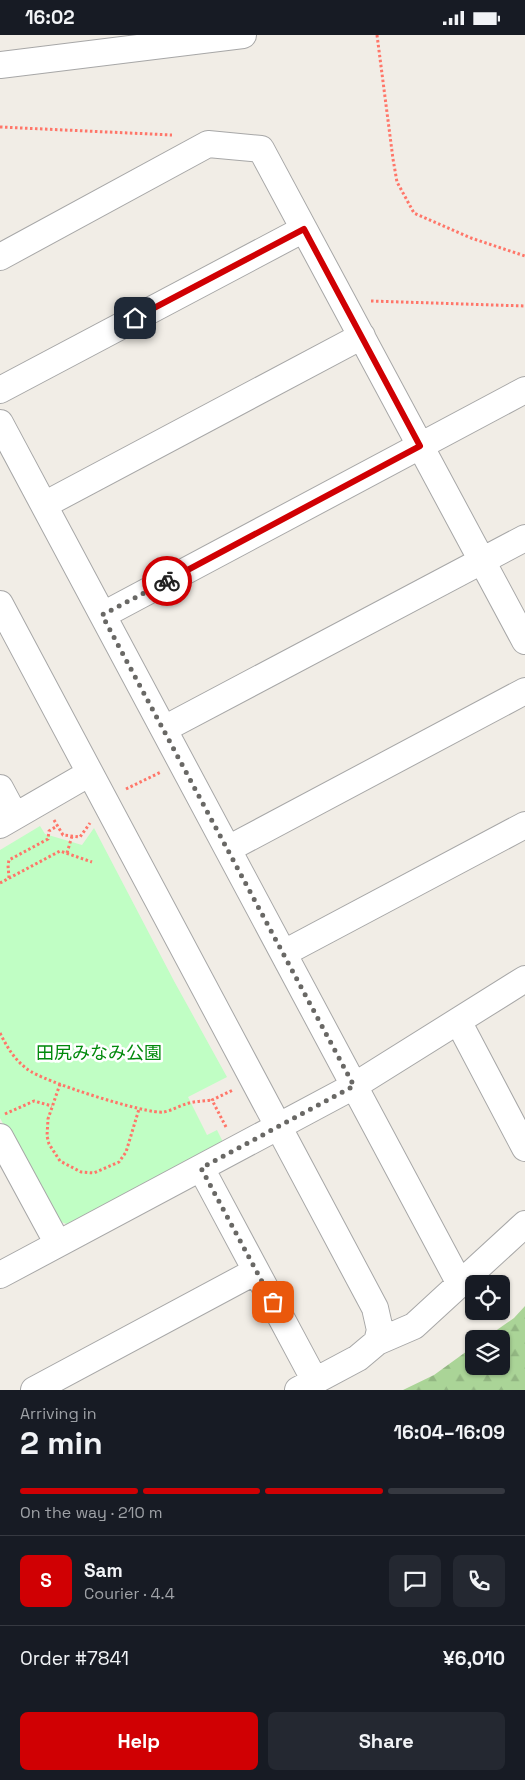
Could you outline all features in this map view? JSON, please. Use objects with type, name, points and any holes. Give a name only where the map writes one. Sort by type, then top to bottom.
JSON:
[{"type":"street","points":[[0,65],[243,35]]},
{"type":"street","points":[[0,257],[208,144],[261,149],[525,641]]},
{"type":"street","points":[[0,390],[304,229]]},
{"type":"street","points":[[44,505],[362,336]]},
{"type":"street","points":[[102,615],[525,390]]},
{"type":"street","points":[[0,423],[460,1284]]},
{"type":"street","points":[[164,729],[525,538]]},
{"type":"street","points":[[0,603],[375,1308],[380,1329],[377,1342]]},
{"type":"street","points":[[228,849],[525,691]]},
{"type":"street","points":[[0,788],[8,821],[90,773]]},
{"type":"street","points":[[284,953],[525,825]]},
{"type":"street","points":[[0,1275],[354,1086],[525,979]]},
{"type":"street","points":[[458,1021],[525,1148]]},
{"type":"street","points":[[0,1137],[58,1244]]},
{"type":"street","points":[[201,1168],[256,1271],[306,1385],[358,1358],[377,1342],[414,1326],[525,1224]]},
{"type":"street","points":[[34,1390],[256,1271]]},
{"type":"path","points":[[377,35],[392,159],[398,182],[414,213],[470,238],[525,256]]},
{"type":"path","points":[[0,127],[199,136],[208,144]]},
{"type":"path","points":[[342,301],[525,306]]},
{"type":"path","points":[[123,791],[181,762]]},
{"type":"path","points":[[51,816],[63,835],[80,837],[93,819]]},
{"type":"path","points":[[9,878],[9,860],[48,839],[49,831],[57,826]]},
{"type":"path","points":[[67,853],[72,836]]},
{"type":"path","points":[[0,883],[60,851],[92,862]]},
{"type":"path","points":[[0,1033],[11,1053],[26,1069],[37,1076],[147,1111],[165,1112],[190,1102],[212,1100],[238,1087]]},
{"type":"path","points":[[60,1084],[46,1128],[49,1144],[60,1161],[81,1172],[101,1171],[119,1162],[126,1152],[139,1109]]},
{"type":"path","points":[[212,1100],[238,1148]]},
{"type":"path","points":[[0,1116],[34,1101],[52,1107]]},
{"type":"green space","name":"田尻みなみ公園","points":[[40,826],[45,834],[82,845],[94,828],[174,981],[227,1077],[188,1097],[207,1135],[217,1130],[223,1142],[69,1225],[54,1219],[0,1118],[0,850]]},
{"type":"green space","points":[[525,1306],[525,1390],[403,1390],[434,1375],[465,1353],[465,1375],[510,1375],[510,1330],[497,1330],[514,1318]]},
{"type":"way so far","points":[[167,581],[102,615],[354,1086],[201,1168],[273,1302]]},
{"type":"route","points":[[135,318],[304,229],[420,446],[167,581]]}]
